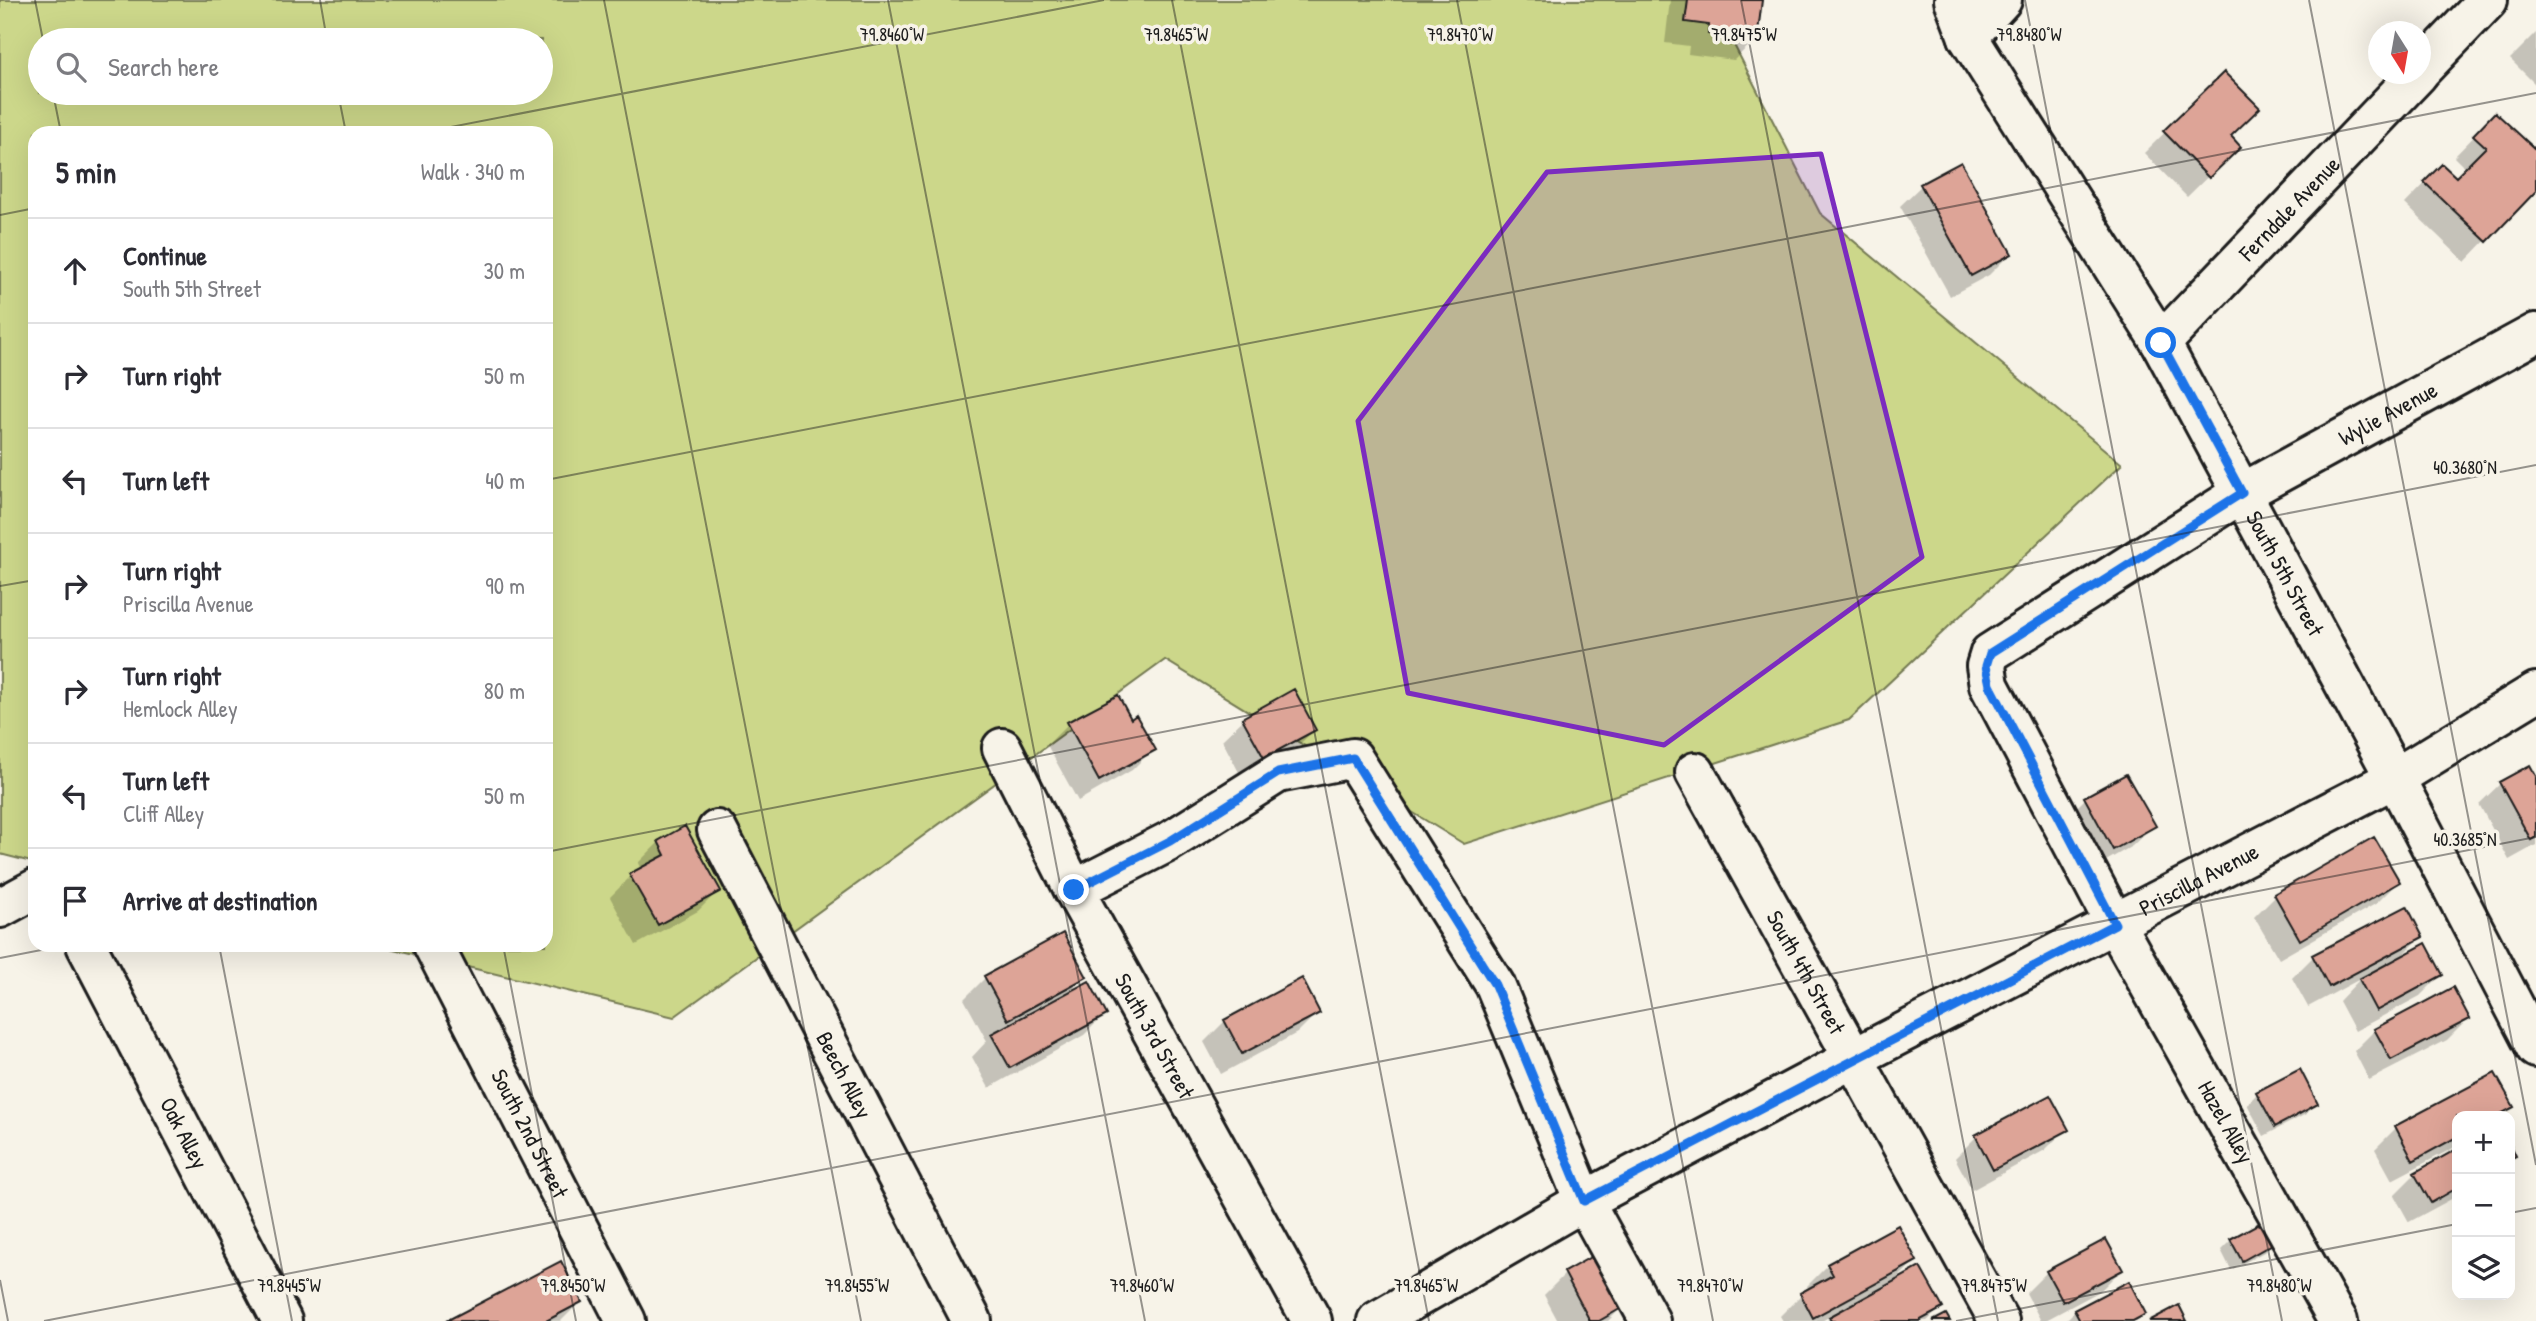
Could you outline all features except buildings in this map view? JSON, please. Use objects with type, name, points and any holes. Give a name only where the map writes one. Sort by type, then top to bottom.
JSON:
[{"type":"street","name":"South 5th Street","points":[[1954,0],[1968,37],[2161,343],[2395,778],[2536,1048]]},
{"type":"street","points":[[1968,37],[2002,0]]},
{"type":"street","name":"Ferndale Avenue","points":[[2431,59],[2488,0]]},
{"type":"street","name":"Ferndale Avenue","points":[[2161,343],[2408,84]]},
{"type":"street","name":"Wylie Avenue","points":[[2115,924],[1990,685],[1986,666],[1990,653],[2242,493],[2536,333]]},
{"type":"street","name":"Priscilla Avenue","points":[[1377,1321],[1584,1201],[2395,778],[2536,692]]},
{"type":"street","name":"South 3rd Street","points":[[1002,748],[1074,890],[1312,1321]]},
{"type":"street","points":[[1074,890],[1170,841],[1278,773],[1353,758],[1495,985],[1584,1201],[1650,1321]]},
{"type":"street","name":"South 4th Street","points":[[1695,772],[1999,1321]]},
{"type":"street","name":"Beech Alley","points":[[717,830],[972,1321]]},
{"type":"street","points":[[0,908],[28,893]]},
{"type":"street","name":"Hazel Alley","points":[[2115,924],[2337,1321]]},
{"type":"street","name":"Oak Alley","points":[[90,952],[282,1321]]},
{"type":"street","name":"South 2nd Street","points":[[437,952],[626,1321]]},
{"type":"highlighted area","points":[[1821,154],[1922,557],[1664,745],[1408,693],[1358,421],[1547,172]]},
{"type":"green space","points":[[0,0],[1711,0],[1820,213],[2122,464],[1849,720],[1464,844],[1165,660],[674,1017],[406,952],[553,952],[553,126],[28,126],[28,861],[0,854]]},
{"type":"route","points":[[1074,890],[1170,841],[1278,773],[1353,758],[1495,985],[1584,1201],[2115,924],[1990,685],[1986,666],[1990,653],[2242,493],[2161,343]]}]
